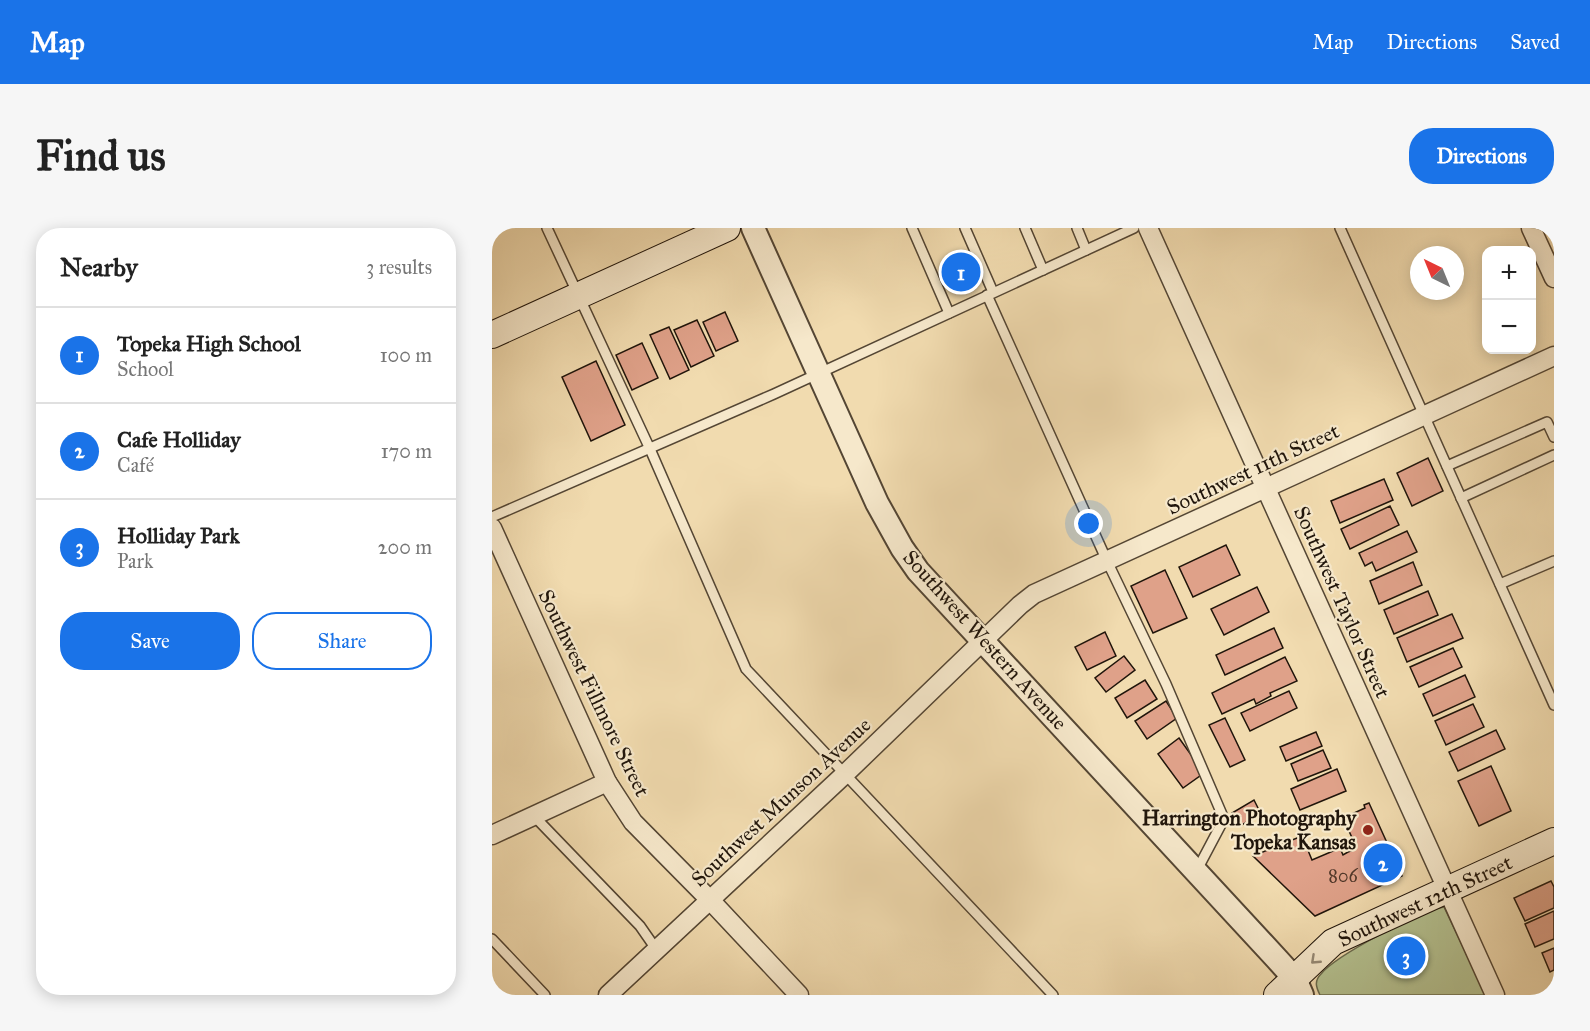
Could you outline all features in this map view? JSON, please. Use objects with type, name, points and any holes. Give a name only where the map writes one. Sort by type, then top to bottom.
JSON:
[{"type":"main road","points":[[492,335],[727,228]]},
{"type":"main road","name":"Southwest 12th Street","points":[[1291,990],[1333,942],[1554,841]]},
{"type":"street","name":"Southwest Western Avenue","points":[[753,228],[877,503],[902,548],[918,570],[1196,872],[1291,990]]},
{"type":"street","name":"Southwest Taylor Street","points":[[1148,228],[1496,995]]},
{"type":"street","points":[[1531,228],[1554,278]]},
{"type":"street","name":"Southwest 11th Street","points":[[983,641],[1034,594],[1554,356]]},
{"type":"street","name":"Southwest Fillmore Street","points":[[492,528],[607,782],[633,822],[799,995]]},
{"type":"street","name":"Southwest Munson Avenue","points":[[608,995],[983,641]]},
{"type":"street","points":[[492,835],[607,782]]},
{"type":"lane","points":[[547,228],[650,449],[746,669],[1053,995]]},
{"type":"lane","points":[[912,228],[949,312]]},
{"type":"lane","points":[[965,228],[990,294],[1107,561],[1166,684],[1224,819],[1196,872]]},
{"type":"lane","points":[[1024,228],[1043,270]]},
{"type":"lane","points":[[1077,228],[1086,250]]},
{"type":"lane","points":[[492,517],[650,449],[1134,228]]},
{"type":"lane","points":[[1340,228],[1554,705]]},
{"type":"lane","points":[[1447,466],[1547,422],[1554,437]]},
{"type":"lane","points":[[1461,498],[1554,455]]},
{"type":"lane","points":[[1500,584],[1554,561]]},
{"type":"lane","points":[[534,816],[640,926],[656,949]]},
{"type":"lane","points":[[492,939],[544,995]]},
{"type":"green space","points":[[1444,907],[1486,995],[1320,995],[1316,984],[1317,979],[1343,956],[1417,916]]},
{"type":"building","points":[[725,312],[738,341],[716,351],[703,322]]},
{"type":"building","points":[[697,320],[714,356],[691,367],[674,330]]},
{"type":"building","points":[[669,327],[689,370],[670,379],[650,335]]},
{"type":"building","points":[[642,343],[658,378],[632,390],[616,355]]},
{"type":"building","points":[[596,361],[625,425],[591,441],[562,377]]},
{"type":"building","points":[[1428,458],[1443,491],[1412,506],[1397,473]]},
{"type":"building","points":[[1384,479],[1393,500],[1340,523],[1331,501]]},
{"type":"building","points":[[1390,506],[1399,525],[1350,549],[1341,529]]},
{"type":"building","points":[[1407,531],[1417,552],[1376,571],[1372,562],[1365,566],[1359,553]]},
{"type":"building","points":[[1226,545],[1240,575],[1193,597],[1179,567]]},
{"type":"building","points":[[1413,562],[1422,585],[1379,604],[1370,581]]},
{"type":"building","points":[[1165,570],[1187,618],[1153,633],[1131,586]]},
{"type":"building","points":[[1257,587],[1269,612],[1224,635],[1211,609]]},
{"type":"building","points":[[1428,591],[1438,615],[1394,634],[1384,610]]},
{"type":"building","points":[[1452,614],[1463,638],[1407,662],[1397,638]]},
{"type":"building","points":[[1274,628],[1283,648],[1225,675],[1216,655]]},
{"type":"building","points":[[1105,632],[1116,656],[1087,670],[1075,647]]},
{"type":"building","points":[[1453,648],[1462,667],[1419,687],[1410,667]]},
{"type":"building","points":[[1124,656],[1135,670],[1106,692],[1095,678]]},
{"type":"building","points":[[1285,657],[1297,681],[1270,693],[1271,696],[1256,704],[1254,699],[1222,714],[1212,693]]},
{"type":"building","points":[[1465,675],[1475,697],[1433,716],[1423,694]]},
{"type":"building","points":[[1145,680],[1157,699],[1127,718],[1115,698]]},
{"type":"building","points":[[1289,691],[1297,708],[1250,731],[1241,713]]},
{"type":"building","points":[[1166,701],[1177,718],[1147,739],[1135,721]]},
{"type":"building","points":[[1473,704],[1484,727],[1446,745],[1435,721]]},
{"type":"building","points":[[1225,718],[1245,760],[1230,767],[1209,725]]},
{"type":"building","points":[[1496,730],[1505,749],[1458,771],[1449,752]]},
{"type":"building","points":[[1316,732],[1322,746],[1286,761],[1280,747]]},
{"type":"building","points":[[1179,738],[1204,773],[1183,788],[1158,754]]},
{"type":"building","points":[[1323,750],[1331,768],[1298,781],[1291,764]]},
{"type":"building","points":[[1491,766],[1511,811],[1479,826],[1458,781]]},
{"type":"building","points":[[1337,769],[1346,791],[1300,810],[1291,789]]},
{"type":"building","points":[[1254,800],[1261,814],[1240,826],[1232,813]]},
{"type":"building","points":[[1369,803],[1402,876],[1315,916],[1253,856],[1302,836],[1312,860],[1340,848],[1343,855],[1353,850],[1350,843],[1354,842],[1343,818],[1365,808],[1364,805]]},
{"type":"building","points":[[1551,881],[1554,887],[1554,908],[1525,921],[1514,898]]},
{"type":"building","points":[[1554,911],[1554,939],[1535,947],[1525,924]]},
{"type":"building","points":[[1554,948],[1554,970],[1550,972],[1542,953]]},
{"type":"place","name":"Topeka High School","points":[[961,272]]},
{"type":"place","name":"Harrington Photography Topeka Kansas","points":[[1368,830]]},
{"type":"place","name":"Cafe Holliday","points":[[1383,863]]},
{"type":"place","name":"Holliday Park","points":[[1406,956]]}]
